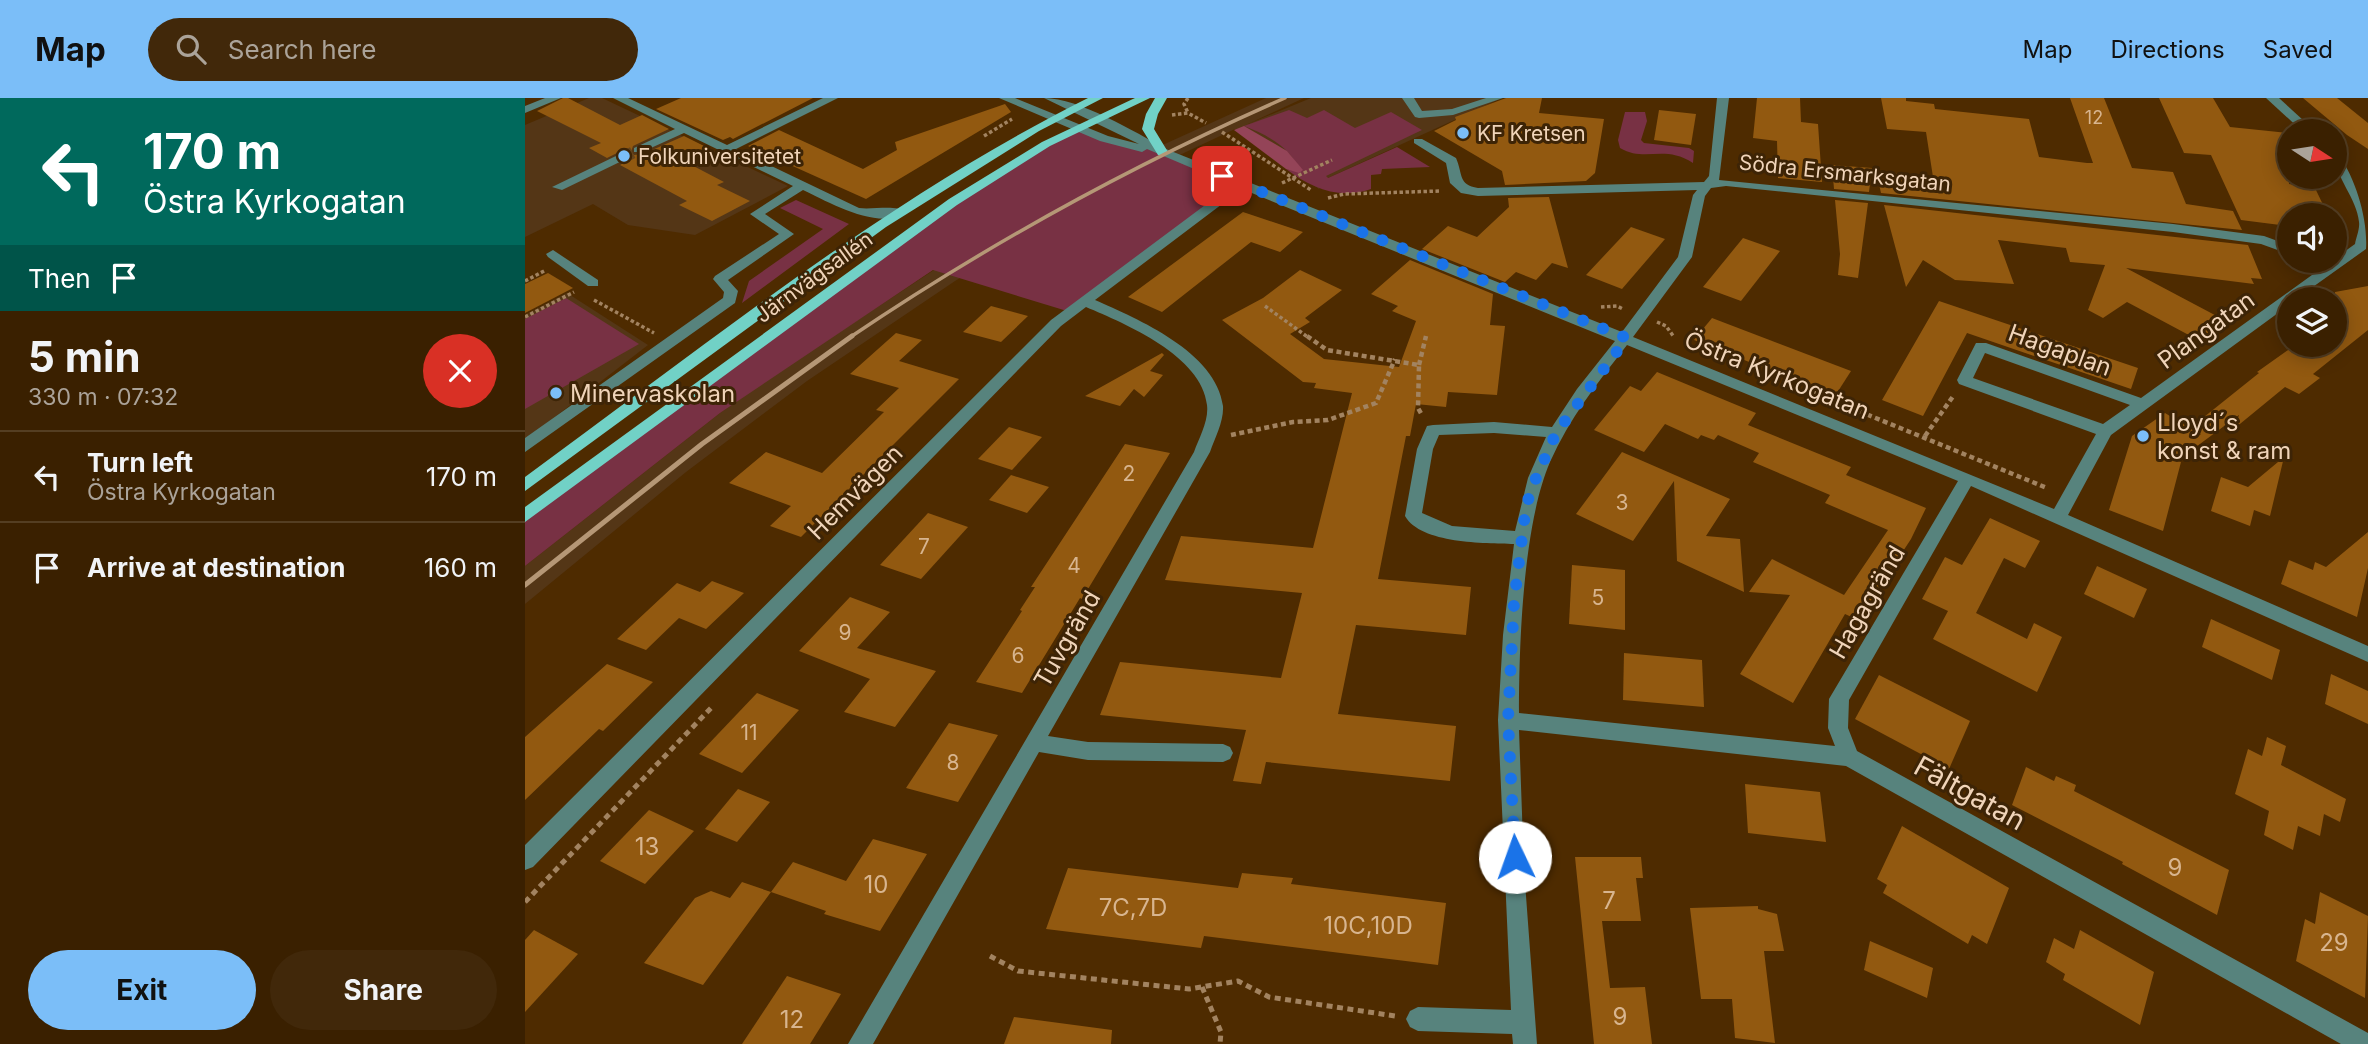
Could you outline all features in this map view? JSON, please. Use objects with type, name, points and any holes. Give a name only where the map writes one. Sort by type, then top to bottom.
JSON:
[{"type":"main road","name":"Järnvägsallén","points":[[525,485],[900,212],[1055,118],[1097,98]]},
{"type":"main road","name":"Järnvägsallén","points":[[525,516],[870,261],[975,188],[1046,144],[1144,98]]},
{"type":"main road","points":[[1161,98],[1151,114],[1148,129],[1163,152]]},
{"type":"street","points":[[525,110],[555,98]]},
{"type":"street","points":[[619,98],[863,214],[900,212]]},
{"type":"street","points":[[728,149],[832,98]]},
{"type":"street","name":"Östra Kyrkogatan","points":[[1005,98],[1104,139],[1163,152]]},
{"type":"street","name":"Östra Kyrkogatan","points":[[1050,98],[1163,152],[1968,478],[2368,654]]},
{"type":"street","points":[[1408,98],[1419,115],[1454,112],[1497,98]]},
{"type":"street","points":[[1418,1019],[1524,1033],[1508,720],[1514,602],[1530,492],[1556,433],[1685,257],[1699,195],[1715,177],[1723,98]]},
{"type":"street","points":[[2272,98],[2296,119]]},
{"type":"street","points":[[638,150],[684,129]]},
{"type":"street","name":"Södra Ersmarksgatan","points":[[1419,141],[1452,161],[1456,183],[1472,191],[1705,186],[1726,182],[2146,225],[2264,240],[2277,245]]},
{"type":"street","points":[[558,187],[622,158]]},
{"type":"street","name":"Plangatan","points":[[2347,176],[2366,223],[2361,246],[2347,256]]},
{"type":"street","name":"Hemvägen","points":[[525,860],[1047,332],[1084,301],[1241,184]]},
{"type":"street","points":[[2352,184],[2368,189]]},
{"type":"street","points":[[525,446],[730,300],[731,291],[720,279],[788,234],[756,214],[803,185]]},
{"type":"street","points":[[553,254],[593,283]]},
{"type":"street","name":"Plangatan","points":[[2057,517],[2105,431],[2324,273]]},
{"type":"street","name":"Tuvgränd","points":[[860,1044],[1036,743],[1202,452],[1206,440],[1215,406],[1206,377],[1193,360],[1168,344],[1084,301]]},
{"type":"street","name":"Hagaplan","points":[[1964,380],[1981,346],[2143,404]]},
{"type":"street","points":[[1964,380],[2105,431]]},
{"type":"street","points":[[1523,538],[1453,534],[1428,528],[1413,516],[1425,449],[1433,430],[1465,426],[1520,428],[1556,433]]},
{"type":"street","name":"Hagagränd","points":[[1849,757],[1838,728],[1839,699],[1968,478]]},
{"type":"street","name":"Fältgatan","points":[[1508,720],[1849,757],[2364,1044]]},
{"type":"street","points":[[1036,743],[1088,751],[1223,753]]},
{"type":"path","points":[[1188,98],[1184,104],[1188,113]]},
{"type":"path","points":[[1222,132],[1247,146],[1288,178],[1332,160]]},
{"type":"path","points":[[525,317],[578,291]]},
{"type":"path","points":[[589,297],[671,344]]},
{"type":"path","points":[[1265,306],[1327,350],[1419,365]]},
{"type":"path","points":[[1426,335],[1419,365],[1418,408],[1433,430]]},
{"type":"path","points":[[1206,440],[1293,422],[1328,420],[1358,411],[1376,403],[1395,359]]},
{"type":"path","points":[[1925,436],[1964,380]]},
{"type":"path","points":[[525,902],[715,704]]},
{"type":"path","points":[[990,957],[1018,971],[1189,989],[1238,981],[1269,997],[1418,1019]]},
{"type":"path","points":[[1202,987],[1221,1032],[1220,1044]]},
{"type":"shaded area","name":"Folkuniversitetet","points":[[589,98],[602,98],[788,186],[695,235],[628,225],[593,204],[525,237],[525,125]]},
{"type":"shaded area","points":[[1266,98],[1304,98],[1248,124],[1311,98],[1502,98],[1328,178],[1319,189],[1235,129],[1152,168],[1025,238],[955,281],[807,381],[686,472],[525,604],[525,566],[720,413],[783,369],[934,270],[1134,158]]},
{"type":"shaded area","points":[[1289,110],[1307,118],[1324,110],[1355,128],[1391,112],[1422,130],[1326,176],[1328,178],[1397,147],[1430,167],[1382,169],[1381,174],[1371,175],[1371,189],[1359,192],[1337,193],[1315,187],[1286,169],[1299,172],[1285,149],[1270,138],[1244,126]]},
{"type":"shaded area","points":[[1625,112],[1645,112],[1647,121],[1641,140],[1644,143],[1689,148],[1694,151],[1693,163],[1673,155],[1638,154],[1620,148],[1618,140]]},
{"type":"shaded area","points":[[1244,126],[1287,151],[1303,170],[1299,173],[1286,169],[1234,130]]},
{"type":"shaded area","points":[[1077,128],[1162,152],[1241,184],[1067,311],[933,270],[720,413],[525,566],[525,516],[953,202]]},
{"type":"shaded area","points":[[796,200],[849,224],[742,303],[749,281],[823,229],[780,208]]},
{"type":"shaded area","name":"Minervaskolan","points":[[567,293],[648,345],[525,440],[525,315]]},
{"type":"shaded area","name":"Minervaskolan","points":[[566,298],[639,344],[525,409],[525,319]]},
{"type":"building","points":[[568,98],[620,125],[642,115],[669,129],[633,146],[631,152],[634,155],[643,154],[684,136],[708,148],[682,160],[724,182],[717,185],[750,201],[712,221],[679,205],[687,201],[620,165],[629,160],[629,155],[617,153],[607,158],[589,148],[601,143],[537,111]]},
{"type":"building","points":[[681,98],[813,98],[733,139],[730,137],[723,140],[656,109]]},
{"type":"building","points":[[1506,98],[1542,98],[1539,113],[1604,119],[1595,173],[1586,181],[1505,185],[1502,171],[1434,131],[1456,120],[1455,117]]},
{"type":"building","points":[[1757,98],[1800,98],[1801,122],[1818,124],[1822,182],[1778,178],[1777,141],[1753,138]]},
{"type":"building","points":[[1881,98],[1906,98],[1906,101],[1934,104],[1935,109],[2029,119],[2039,157],[2093,163],[2070,98],[2104,98],[2132,168],[2173,172],[2186,204],[2233,211],[2242,230],[1881,193],[1876,171],[1933,177],[1926,132],[1887,129]]},
{"type":"building","points":[[2159,98],[2213,98],[2230,127],[2277,132],[2277,189],[2315,189],[2322,203],[2277,203],[2277,224],[2241,220],[2211,155],[2184,153]]},
{"type":"building","points":[[2303,98],[2337,98],[2368,123],[2368,149],[2347,135],[2347,119],[2328,119]]},
{"type":"building","points":[[1005,104],[1011,112],[866,199],[748,146],[779,130],[863,169],[897,150],[895,142]]},
{"type":"building","points":[[1659,110],[1696,114],[1691,145],[1654,140]]},
{"type":"building","points":[[1832,165],[1872,168],[1869,192],[1834,189]]},
{"type":"building","points":[[1549,197],[1568,268],[1552,263],[1536,280],[1516,272],[1505,282],[1422,249],[1448,226],[1477,237],[1509,207],[1508,198]]},
{"type":"building","points":[[1835,200],[1868,203],[1858,278],[1838,275],[1840,254]]},
{"type":"building","points":[[1884,205],[2248,245],[2262,279],[2251,278],[2254,284],[2126,268],[2228,322],[2200,341],[2127,302],[2103,318],[2088,310],[2105,265],[2070,262],[2066,248],[1998,240],[2014,284],[1955,280],[1923,260],[1906,287]]},
{"type":"building","points":[[1243,212],[1303,232],[1280,252],[1251,242],[1162,312],[1128,297]]},
{"type":"building","points":[[1631,227],[1665,239],[1622,289],[1586,275]]},
{"type":"building","points":[[1743,238],[1780,251],[1741,301],[1703,287]]},
{"type":"building","points":[[1410,260],[1493,294],[1490,325],[1505,326],[1497,395],[1448,392],[1446,407],[1416,404],[1410,436],[1406,436],[1378,579],[1471,587],[1466,635],[1356,625],[1338,714],[1456,726],[1450,781],[1266,762],[1261,784],[1233,781],[1246,730],[1100,715],[1120,662],[1281,678],[1302,593],[1165,580],[1181,536],[1313,548],[1352,393],[1314,388],[1316,383],[1303,382],[1222,320],[1263,298],[1300,270],[1342,290],[1305,318],[1310,322],[1290,334],[1324,359],[1399,367],[1416,321],[1392,311],[1398,306],[1371,294]]},
{"type":"building","points":[[548,273],[573,288],[525,313],[525,284]]},
{"type":"building","points":[[2368,286],[2368,330],[2347,347],[2347,290]]},
{"type":"building","points":[[1939,301],[2138,368],[2131,389],[1967,333],[1923,416],[1882,400]]},
{"type":"building","points":[[991,306],[1028,316],[1001,342],[963,332]]},
{"type":"building","points":[[1712,318],[1851,371],[1835,396],[1694,340]]},
{"type":"building","points":[[896,333],[922,340],[899,361],[959,379],[801,537],[770,526],[791,506],[729,483],[766,452],[822,473],[884,412],[876,410],[899,388],[850,374]]},
{"type":"building","points":[[1162,353],[1164,355],[1150,371],[1163,375],[1144,397],[1134,389],[1120,406],[1085,396]]},
{"type":"building","points":[[2278,357],[2334,357],[2313,374],[2320,378],[2299,394],[2285,387],[2235,428],[2239,415],[2177,461],[2181,462],[2163,531],[2109,510],[2132,436],[2165,413],[2201,435],[2194,425],[2259,373],[2257,372]]},
{"type":"building","points":[[1657,372],[1756,413],[1748,425],[1851,467],[1846,475],[1926,508],[1911,539],[1858,620],[1845,614],[1793,703],[1740,674],[1790,595],[1749,592],[1772,559],[1844,595],[1888,530],[1825,503],[1830,495],[1753,462],[1759,453],[1718,435],[1714,440],[1701,435],[1698,439],[1665,424],[1644,452],[1594,430],[1630,386],[1641,391]]},
{"type":"building","points":[[1009,427],[1042,437],[1012,470],[978,459]]},
{"type":"building","points":[[1125,444],[1170,453],[1022,693],[976,682],[1022,611],[1020,610],[1035,587],[1031,587]]},
{"type":"building","points":[[1622,452],[1730,499],[1706,536],[1740,539],[1744,592],[1677,561],[1674,481],[1633,541],[1576,514]]},
{"type":"building","points":[[2284,457],[2270,516],[2254,510],[2250,526],[2211,511],[2221,477],[2248,487]]},
{"type":"building","points":[[1011,475],[1049,487],[1027,513],[989,500]]},
{"type":"building","points":[[928,513],[968,527],[921,579],[880,565]]},
{"type":"building","points":[[1990,518],[2040,541],[2025,568],[2004,558],[1976,613],[2027,639],[2034,623],[2062,637],[2037,692],[1933,639],[1948,611],[1922,599],[1945,557],[1962,565]]},
{"type":"building","points":[[2368,532],[2368,568],[2357,617],[2281,584],[2289,560],[2313,570],[2315,562],[2326,567]]},
{"type":"building","points":[[1572,565],[1625,570],[1625,630],[1569,624]]},
{"type":"building","points":[[2097,566],[2147,589],[2134,618],[2084,594]]},
{"type":"building","points":[[712,581],[744,593],[706,629],[679,618],[646,650],[617,639],[677,583],[700,592]]},
{"type":"building","points":[[850,597],[890,612],[857,648],[936,671],[895,727],[844,712],[870,679],[799,651]]},
{"type":"building","points":[[2211,619],[2280,650],[2272,680],[2202,647]]},
{"type":"building","points":[[1624,653],[1702,660],[1704,707],[1623,700]]},
{"type":"building","points":[[607,664],[653,682],[603,731],[599,729],[525,800],[525,737]]},
{"type":"building","points":[[2331,674],[2368,691],[2368,724],[2325,704]]},
{"type":"building","points":[[1879,675],[1970,721],[1949,769],[1855,719]]},
{"type":"building","points":[[757,693],[799,710],[742,773],[699,754]]},
{"type":"building","points":[[949,723],[998,735],[958,802],[906,788]]},
{"type":"building","points":[[2267,737],[2286,746],[2281,765],[2346,799],[2340,822],[2324,814],[2320,836],[2298,826],[2293,850],[2264,835],[2269,811],[2235,794],[2248,749],[2262,756]]},
{"type":"building","points":[[2026,767],[2054,781],[2056,776],[2076,785],[2074,791],[2229,870],[2217,915],[2122,864],[2123,862],[2012,805]]},
{"type":"building","points":[[1745,784],[1820,792],[1826,842],[1748,833]]},
{"type":"building","points":[[738,789],[770,802],[737,842],[705,829]]},
{"type":"building","points":[[649,810],[694,831],[645,884],[600,861]]},
{"type":"building","points":[[1902,826],[2009,888],[1987,944],[1972,935],[1968,944],[1883,893],[1887,885],[1877,879]]},
{"type":"building","points":[[873,839],[927,854],[880,931],[824,914],[826,911],[771,892],[793,862],[846,881]]},
{"type":"building","points":[[1575,857],[1641,857],[1643,878],[1636,878],[1641,921],[1602,921],[1610,988],[1645,987],[1652,1044],[1594,1044]]},
{"type":"building","points":[[1068,868],[1238,888],[1242,873],[1293,878],[1291,884],[1446,903],[1438,965],[1204,936],[1201,948],[1046,929]]},
{"type":"building","points":[[742,882],[771,892],[703,985],[644,963],[695,898],[711,891],[730,898]]},
{"type":"building","points":[[2320,892],[2368,916],[2365,998],[2296,961],[2305,919],[2315,924]]},
{"type":"building","points":[[1758,906],[1758,909],[1777,914],[1784,951],[1764,951],[1775,1043],[1735,1038],[1732,999],[1701,999],[1690,908]]},
{"type":"building","points":[[534,930],[578,954],[525,1012],[525,940]]},
{"type":"building","points":[[2080,930],[2154,972],[2140,1025],[2063,980],[2065,974],[2046,962],[2054,938],[2074,949]]},
{"type":"building","points":[[1870,941],[1933,968],[1927,998],[1864,970]]},
{"type":"building","points":[[787,976],[841,994],[810,1044],[742,1044]]},
{"type":"building","points":[[1014,1017],[1112,1030],[1111,1044],[1004,1044]]},
{"type":"tunnel","points":[[622,158],[638,150]]},
{"type":"railway","points":[[849,338],[954,270],[1062,208],[1172,151],[1285,98]]},
{"type":"railway","points":[[525,585],[702,444],[852,336]]},
{"type":"place","name":"KF Kretsen","points":[[1463,133]]},
{"type":"place","name":"Folkuniversitetet","points":[[624,156]]},
{"type":"place","name":"Minervaskolan","points":[[556,393]]},
{"type":"place","name":"Lloyd´s konst & ram","points":[[2143,436]]},
{"type":"route","points":[[1222,176],[1627,338],[1556,433],[1530,492],[1525,514],[1514,602],[1508,720],[1515,857]]}]
